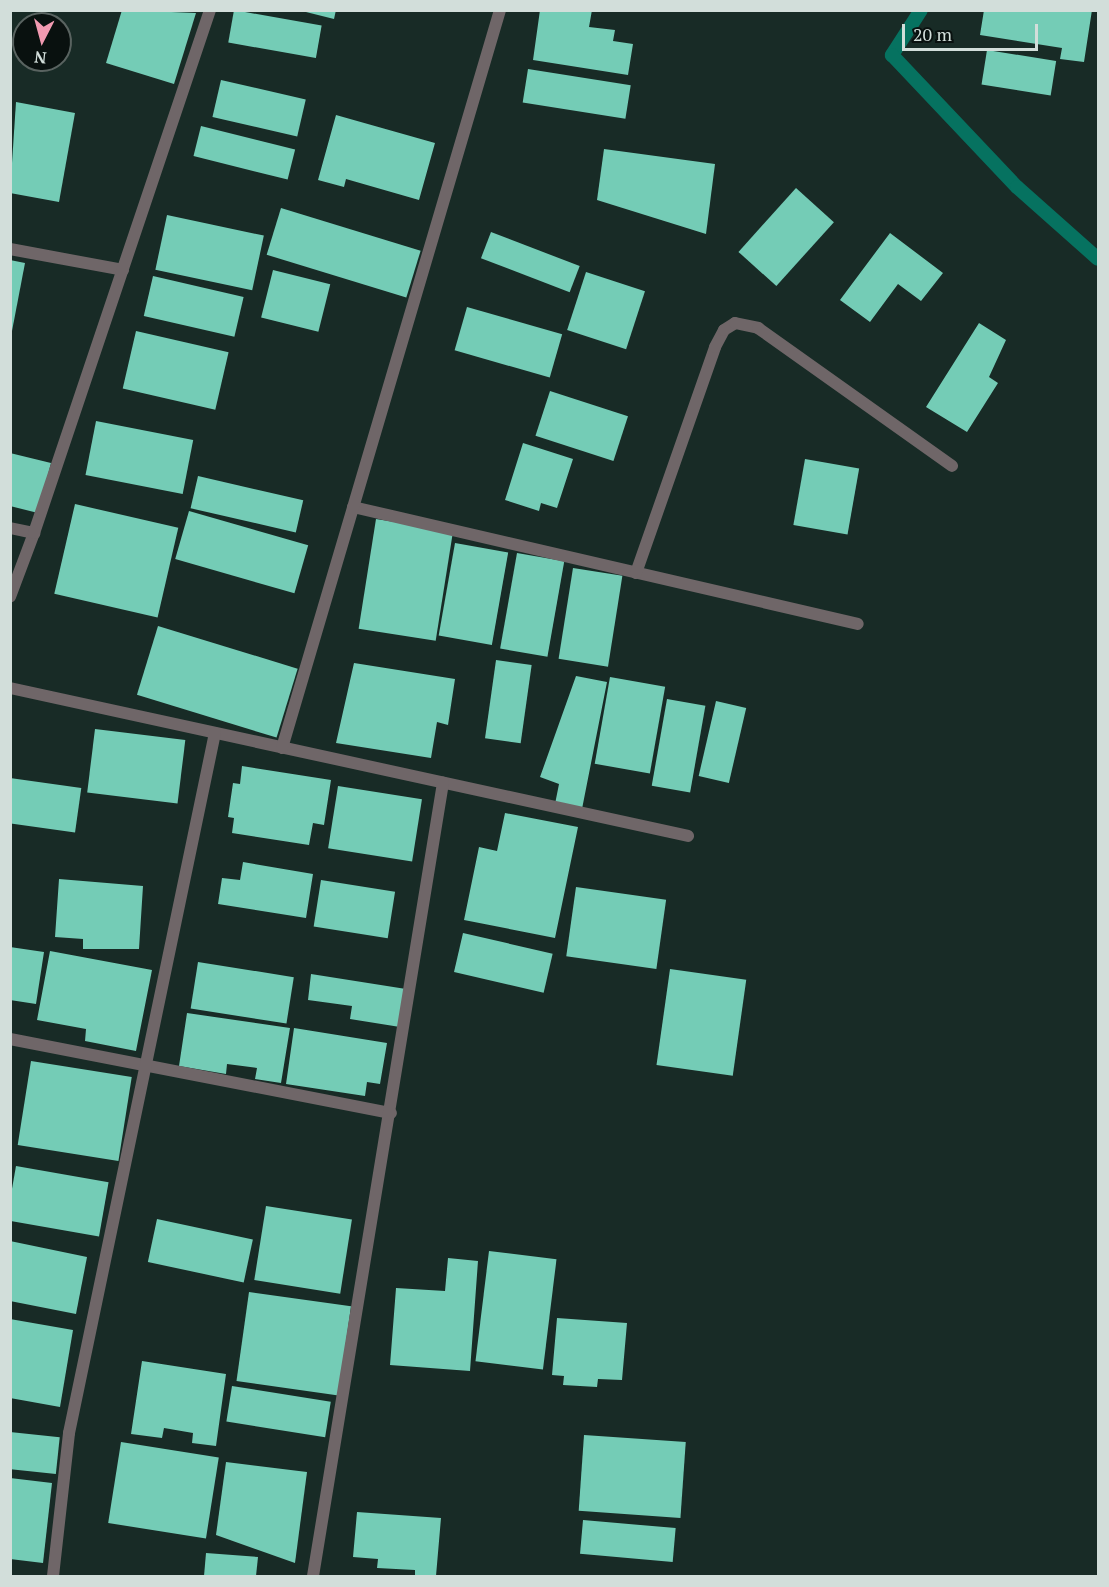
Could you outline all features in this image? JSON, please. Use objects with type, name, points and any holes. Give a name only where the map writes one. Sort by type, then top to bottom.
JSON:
[{"type":"street","points":[[10,597],[34,533],[210,10]]},
{"type":"street","points":[[282,748],[500,10]]},
{"type":"street","points":[[10,249],[123,270]]},
{"type":"street","points":[[636,573],[715,348],[724,330],[735,323],[758,328],[952,466]]},
{"type":"street","points":[[353,507],[858,624]]},
{"type":"street","points":[[10,528],[34,533]]},
{"type":"street","points":[[10,688],[688,836]]},
{"type":"street","points":[[53,1576],[69,1433],[215,733]]},
{"type":"street","points":[[313,1576],[391,1113],[443,783]]},
{"type":"street","points":[[10,1039],[147,1061],[391,1113]]},
{"type":"building","points":[[122,10],[196,13],[174,84],[106,63]]},
{"type":"building","points":[[234,10],[322,25],[316,58],[228,42]]},
{"type":"building","points":[[298,10],[336,10],[334,19]]},
{"type":"building","points":[[540,10],[592,10],[589,27],[615,30],[613,41],[633,44],[628,75],[533,60]]},
{"type":"building","points":[[984,10],[1092,10],[1084,62],[1060,59],[1062,48],[980,35]]},
{"type":"building","points":[[987,50],[1056,61],[1051,96],[982,85]]},
{"type":"building","points":[[528,69],[631,85],[625,119],[523,103]]},
{"type":"building","points":[[221,80],[306,100],[297,137],[212,117]]},
{"type":"building","points":[[16,102],[75,113],[59,202],[10,193]]},
{"type":"building","points":[[336,115],[435,143],[419,200],[346,179],[344,187],[318,180]]},
{"type":"building","points":[[201,126],[295,149],[288,180],[194,156]]},
{"type":"building","points":[[604,149],[715,164],[706,234],[597,200]]},
{"type":"building","points":[[796,188],[834,222],[776,286],[738,252]]},
{"type":"building","points":[[281,208],[421,251],[406,298],[267,255]]},
{"type":"building","points":[[167,215],[264,236],[252,290],[155,270]]},
{"type":"building","points":[[491,232],[580,266],[570,292],[481,258]]},
{"type":"building","points":[[890,233],[943,273],[921,301],[898,284],[870,322],[840,300]]},
{"type":"building","points":[[10,260],[25,263],[12,331],[10,331]]},
{"type":"building","points":[[273,270],[330,284],[318,332],[261,318]]},
{"type":"building","points":[[586,272],[645,291],[626,349],[567,330]]},
{"type":"building","points":[[153,276],[244,297],[234,337],[144,316]]},
{"type":"building","points":[[467,307],[562,334],[550,378],[455,350]]},
{"type":"building","points":[[979,323],[1006,340],[989,377],[998,383],[967,432],[926,407]]},
{"type":"building","points":[[136,331],[229,352],[215,410],[123,388]]},
{"type":"building","points":[[550,391],[628,416],[613,461],[535,436]]},
{"type":"building","points":[[96,421],[193,440],[183,494],[86,475]]},
{"type":"building","points":[[523,443],[573,459],[557,508],[541,503],[539,511],[505,500]]},
{"type":"building","points":[[10,453],[51,463],[38,513],[10,506]]},
{"type":"building","points":[[805,459],[859,469],[848,535],[793,525]]},
{"type":"building","points":[[198,476],[303,500],[296,532],[191,508]]},
{"type":"building","points":[[75,504],[178,528],[158,617],[54,594]]},
{"type":"building","points":[[189,511],[308,545],[294,593],[175,559]]},
{"type":"building","points":[[376,519],[453,531],[436,641],[359,629]]},
{"type":"building","points":[[455,543],[508,552],[492,645],[439,636]]},
{"type":"building","points":[[517,553],[564,561],[547,657],[500,649]]},
{"type":"building","points":[[573,568],[622,576],[608,667],[559,659]]},
{"type":"building","points":[[158,626],[298,669],[277,738],[137,695]]},
{"type":"building","points":[[496,660],[532,665],[521,743],[485,738]]},
{"type":"building","points":[[354,663],[455,679],[448,725],[437,722],[431,758],[336,743]]},
{"type":"building","points":[[576,676],[607,682],[582,809],[555,804],[559,784],[540,777]]},
{"type":"building","points":[[610,677],[665,687],[650,773],[595,764]]},
{"type":"building","points":[[667,699],[705,706],[690,792],[652,786]]},
{"type":"building","points":[[716,701],[746,708],[729,783],[699,776]]},
{"type":"building","points":[[95,729],[185,740],[178,804],[87,793]]},
{"type":"building","points":[[242,766],[331,780],[324,825],[313,823],[309,845],[232,833],[234,818],[228,817],[233,783],[240,784]]},
{"type":"building","points":[[10,778],[81,788],[75,833],[10,823]]},
{"type":"building","points":[[338,786],[422,799],[412,862],[328,848]]},
{"type":"building","points":[[505,813],[578,827],[555,938],[464,920],[479,847],[497,851]]},
{"type":"building","points":[[243,862],[313,874],[306,918],[218,904],[222,878],[240,880]]},
{"type":"building","points":[[59,879],[143,886],[139,949],[83,949],[83,939],[55,937]]},
{"type":"building","points":[[321,880],[395,892],[388,938],[314,926]]},
{"type":"building","points":[[576,887],[666,900],[656,969],[566,956]]},
{"type":"building","points":[[463,933],[553,954],[544,993],[454,972]]},
{"type":"building","points":[[10,947],[44,952],[36,1004],[10,1000]]},
{"type":"building","points":[[50,951],[152,970],[136,1051],[85,1041],[86,1029],[37,1020]]},
{"type":"building","points":[[198,962],[294,977],[286,1024],[191,1008]]},
{"type":"building","points":[[670,969],[746,980],[733,1076],[657,1065]]},
{"type":"building","points":[[311,974],[406,989],[400,1027],[350,1019],[352,1006],[308,1000]]},
{"type":"building","points":[[187,1013],[290,1028],[281,1083],[255,1079],[257,1068],[227,1064],[226,1074],[179,1066]]},
{"type":"building","points":[[294,1028],[387,1043],[380,1084],[367,1082],[365,1096],[286,1084]]},
{"type":"building","points":[[31,1061],[132,1077],[118,1161],[18,1145]]},
{"type":"building","points":[[16,1166],[109,1182],[99,1236],[10,1221],[10,1200]]},
{"type":"building","points":[[266,1206],[352,1220],[340,1294],[254,1280]]},
{"type":"building","points":[[157,1219],[253,1239],[244,1282],[148,1262]]},
{"type":"building","points":[[10,1241],[87,1257],[76,1314],[10,1301]]},
{"type":"building","points":[[489,1251],[556,1259],[543,1369],[475,1361]]},
{"type":"building","points":[[448,1258],[478,1261],[470,1371],[390,1365],[396,1288],[445,1291]]},
{"type":"building","points":[[249,1292],[351,1306],[338,1395],[236,1381]]},
{"type":"building","points":[[557,1318],[627,1323],[622,1380],[598,1379],[597,1387],[563,1385],[564,1376],[552,1375]]},
{"type":"building","points":[[10,1319],[73,1330],[60,1407],[10,1398]]},
{"type":"building","points":[[142,1361],[226,1374],[216,1446],[192,1443],[193,1433],[164,1428],[162,1438],[131,1434]]},
{"type":"building","points":[[232,1386],[331,1402],[325,1437],[226,1422]]},
{"type":"building","points":[[10,1432],[60,1437],[56,1474],[10,1469]]},
{"type":"building","points":[[584,1435],[686,1442],[680,1518],[579,1511]]},
{"type":"building","points":[[121,1442],[219,1457],[206,1538],[108,1523]]},
{"type":"building","points":[[226,1462],[307,1472],[295,1563],[216,1535]]},
{"type":"building","points":[[10,1478],[52,1483],[43,1563],[10,1559]]},
{"type":"building","points":[[357,1512],[441,1518],[436,1576],[415,1576],[415,1570],[377,1568],[378,1559],[353,1557]]},
{"type":"building","points":[[583,1520],[676,1528],[673,1562],[580,1554]]},
{"type":"building","points":[[206,1553],[258,1557],[256,1576],[204,1576]]},
{"type":"waterway","points":[[921,10],[892,55],[1017,187],[1098,259]]}]
